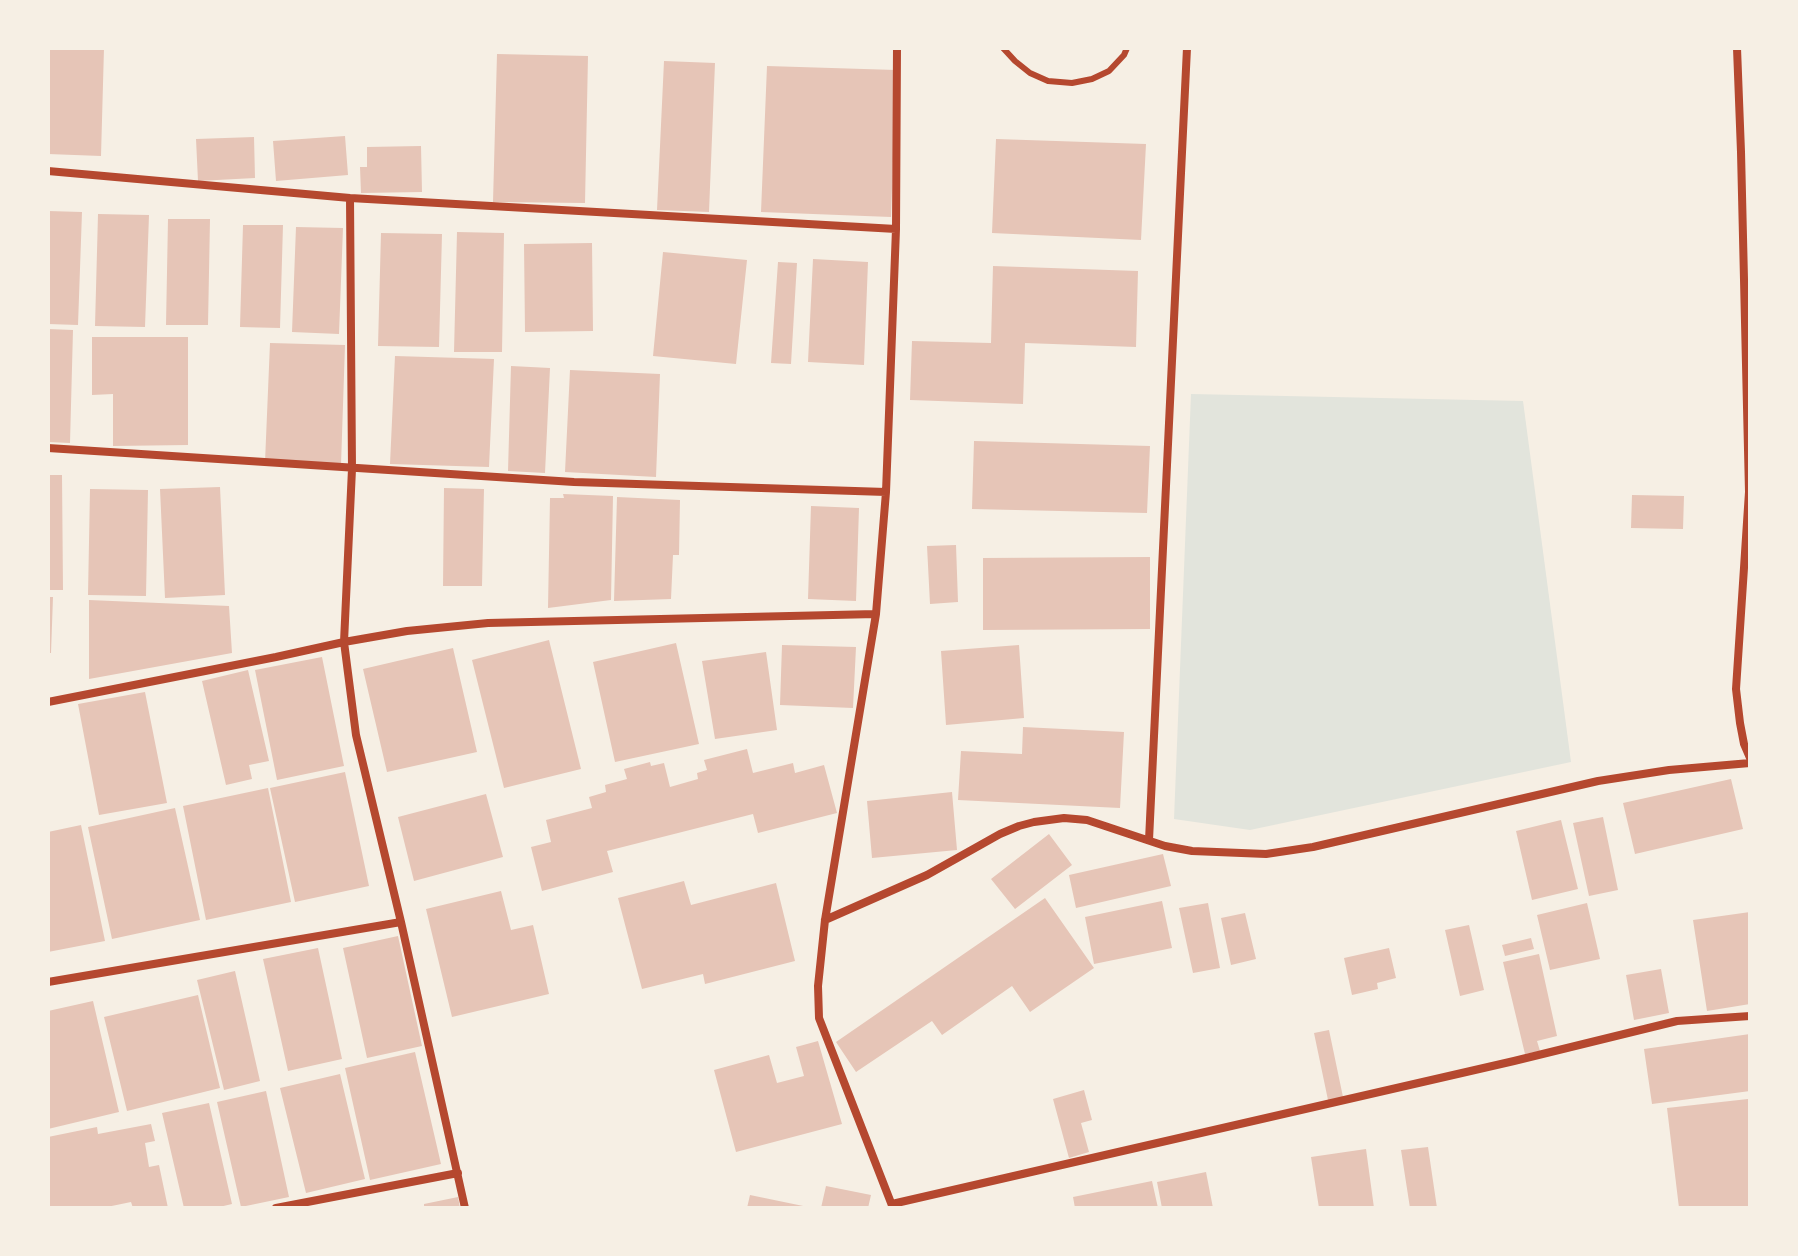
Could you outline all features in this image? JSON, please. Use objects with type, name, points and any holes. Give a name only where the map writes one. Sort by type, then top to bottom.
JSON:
[{"type":"street","points":[[897,48],[896,229],[886,492],[876,614],[825,920],[818,986],[819,1018],[893,1206],[1677,1021],[1750,1016]]},
{"type":"street","points":[[1149,840],[1187,48]]},
{"type":"street","points":[[825,920],[927,875],[1019,826],[1064,818],[1087,820],[1192,851],[1266,854],[1313,847],[1598,781],[1750,761],[1744,744],[1736,689],[1749,492],[1746,152],[1737,48]]},
{"type":"street","points":[[48,171],[350,198],[896,229]]},
{"type":"street","points":[[350,198],[352,469],[344,642],[356,735],[465,1208]]},
{"type":"street","points":[[48,448],[574,482],[886,492]]},
{"type":"street","points":[[48,702],[407,631],[488,623],[876,614]]},
{"type":"street","points":[[48,982],[401,922]]},
{"type":"street","points":[[276,1208],[458,1173]]},
{"type":"lane","points":[[1003,48],[1030,73],[1048,81],[1072,83],[1109,71],[1127,48]]},
{"type":"shaded area","points":[[1191,394],[1523,401],[1571,762],[1250,830],[1174,819]]},
{"type":"building","points":[[48,48],[104,48],[101,156],[48,154]]},
{"type":"building","points":[[497,54],[588,56],[585,203],[493,202]]},
{"type":"building","points":[[664,61],[715,63],[709,212],[657,210]]},
{"type":"building","points":[[767,66],[896,70],[891,217],[761,212]]},
{"type":"building","points":[[345,136],[348,175],[276,181],[273,141]]},
{"type":"building","points":[[254,137],[255,178],[198,181],[196,139]]},
{"type":"building","points":[[996,139],[1146,144],[1141,240],[992,233]]},
{"type":"building","points":[[421,146],[422,192],[361,193],[360,167],[367,167],[367,147]]},
{"type":"building","points":[[48,211],[82,212],[78,325],[48,324]]},
{"type":"building","points":[[98,214],[149,215],[145,327],[95,326]]},
{"type":"building","points":[[168,219],[210,219],[208,325],[166,325]]},
{"type":"building","points":[[243,225],[283,225],[280,328],[240,327]]},
{"type":"building","points":[[296,227],[343,228],[339,334],[292,332]]},
{"type":"building","points":[[457,232],[504,233],[502,352],[454,352]]},
{"type":"building","points":[[381,233],[442,234],[439,347],[378,346]]},
{"type":"building","points":[[592,243],[593,331],[525,332],[524,244]]},
{"type":"building","points":[[663,252],[747,260],[736,364],[653,356]]},
{"type":"building","points":[[813,259],[868,262],[864,365],[808,362]]},
{"type":"building","points":[[778,262],[797,263],[791,364],[771,363]]},
{"type":"building","points":[[993,266],[1138,271],[1136,347],[1025,343],[1023,404],[910,400],[912,341],[991,343]]},
{"type":"building","points":[[48,329],[73,330],[70,443],[48,442]]},
{"type":"building","points":[[92,337],[188,337],[188,445],[113,446],[113,394],[92,395]]},
{"type":"building","points":[[270,343],[345,345],[341,465],[265,462]]},
{"type":"building","points":[[395,356],[494,359],[489,467],[390,464]]},
{"type":"building","points":[[511,366],[550,368],[545,473],[508,471]]},
{"type":"building","points":[[570,370],[660,374],[656,477],[565,472]]},
{"type":"building","points":[[974,441],[1150,446],[1147,513],[972,509]]},
{"type":"building","points":[[48,475],[62,475],[63,590],[48,590]]},
{"type":"building","points":[[220,487],[225,595],[165,598],[160,489]]},
{"type":"building","points":[[444,488],[484,489],[482,586],[443,586]]},
{"type":"building","points":[[90,489],[148,490],[146,596],[88,595]]},
{"type":"building","points":[[563,494],[613,496],[611,600],[548,608],[550,498],[564,498]]},
{"type":"building","points":[[1632,495],[1684,496],[1683,529],[1631,528]]},
{"type":"building","points":[[617,497],[680,500],[679,555],[673,555],[671,599],[614,601]]},
{"type":"building","points":[[811,506],[859,508],[856,601],[808,599]]},
{"type":"building","points":[[956,545],[958,602],[930,604],[927,546]]},
{"type":"building","points":[[1150,557],[1150,629],[983,630],[983,558]]},
{"type":"building","points":[[48,597],[53,597],[51,653],[48,653]]},
{"type":"building","points":[[89,600],[229,606],[232,653],[89,679]]},
{"type":"building","points":[[549,640],[581,769],[504,788],[472,660]]},
{"type":"building","points":[[676,643],[699,744],[615,762],[593,662]]},
{"type":"building","points":[[782,645],[856,647],[853,708],[780,705]]},
{"type":"building","points":[[1019,645],[1024,718],[946,725],[941,651]]},
{"type":"building","points":[[453,648],[477,752],[387,772],[363,669]]},
{"type":"building","points":[[766,652],[777,730],[715,739],[702,661]]},
{"type":"building","points":[[322,657],[344,766],[277,780],[255,670]]},
{"type":"building","points":[[248,670],[269,761],[249,765],[252,779],[226,785],[202,681]]},
{"type":"building","points":[[145,692],[167,803],[99,815],[78,704]]},
{"type":"building","points":[[1023,727],[1124,732],[1120,808],[958,800],[961,751],[1022,754]]},
{"type":"building","points":[[747,749],[753,773],[793,763],[795,773],[824,765],[837,813],[758,833],[753,814],[607,851],[613,872],[542,891],[531,847],[551,842],[546,820],[592,808],[589,797],[606,792],[605,785],[627,779],[624,769],[650,762],[651,766],[664,763],[670,787],[698,779],[697,773],[707,770],[704,760]]},
{"type":"building","points":[[345,772],[369,886],[295,902],[270,788]]},
{"type":"building","points":[[1731,779],[1743,829],[1635,854],[1623,803]]},
{"type":"building","points":[[268,788],[291,902],[206,920],[183,806]]},
{"type":"building","points":[[952,792],[957,850],[872,858],[867,801]]},
{"type":"building","points":[[486,794],[503,857],[414,881],[398,817]]},
{"type":"building","points":[[175,808],[200,920],[112,939],[88,827]]},
{"type":"building","points":[[1603,817],[1618,890],[1589,896],[1573,823]]},
{"type":"building","points":[[1561,820],[1578,889],[1532,900],[1516,831]]},
{"type":"building","points":[[81,825],[105,941],[48,952],[48,832]]},
{"type":"building","points":[[1049,834],[1072,865],[1015,909],[991,879]]},
{"type":"building","points":[[1163,854],[1171,886],[1076,908],[1069,875]]},
{"type":"building","points":[[684,881],[691,905],[776,883],[795,961],[705,984],[703,974],[642,989],[618,898]]},
{"type":"building","points":[[501,891],[511,930],[533,925],[549,994],[452,1017],[426,909]]},
{"type":"building","points":[[1045,898],[1094,968],[1030,1012],[1012,986],[942,1035],[932,1021],[856,1072],[836,1042]]},
{"type":"building","points":[[1162,901],[1172,948],[1094,964],[1085,917]]},
{"type":"building","points":[[1208,903],[1220,968],[1193,973],[1179,908]]},
{"type":"building","points":[[1587,903],[1600,959],[1550,970],[1537,915]]},
{"type":"building","points":[[1750,912],[1750,1004],[1707,1011],[1693,920]]},
{"type":"building","points":[[1245,913],[1256,959],[1231,965],[1221,918]]},
{"type":"building","points":[[1469,925],[1484,990],[1460,996],[1445,930]]},
{"type":"building","points":[[398,936],[422,1046],[367,1058],[343,948]]},
{"type":"building","points":[[1531,938],[1534,949],[1505,956],[1502,945]]},
{"type":"building","points":[[318,948],[342,1059],[288,1071],[263,959]]},
{"type":"building","points":[[1389,948],[1396,978],[1377,983],[1378,989],[1352,995],[1344,958]]},
{"type":"building","points":[[1539,954],[1557,1036],[1537,1041],[1540,1051],[1525,1054],[1503,962]]},
{"type":"building","points":[[1661,969],[1669,1013],[1634,1020],[1626,975]]},
{"type":"building","points":[[235,971],[260,1081],[224,1090],[197,980]]},
{"type":"building","points":[[198,995],[220,1088],[127,1111],[104,1017]]},
{"type":"building","points":[[93,1001],[119,1112],[48,1129],[48,1011]]},
{"type":"building","points":[[1329,1030],[1343,1097],[1328,1100],[1314,1033]]},
{"type":"building","points":[[1750,1034],[1750,1091],[1652,1104],[1644,1049]]},
{"type":"building","points":[[818,1041],[842,1124],[736,1152],[714,1070],[769,1055],[777,1083],[804,1076],[796,1047]]},
{"type":"building","points":[[415,1052],[441,1164],[370,1180],[345,1068]]},
{"type":"building","points":[[340,1074],[365,1179],[306,1193],[280,1088]]},
{"type":"building","points":[[1084,1090],[1092,1120],[1081,1123],[1089,1152],[1069,1158],[1053,1099]]},
{"type":"building","points":[[266,1091],[289,1197],[241,1207],[217,1102]]},
{"type":"building","points":[[1748,1099],[1750,1208],[1679,1208],[1667,1108]]},
{"type":"building","points":[[209,1103],[232,1204],[215,1208],[184,1208],[162,1113]]},
{"type":"building","points":[[151,1124],[155,1141],[145,1143],[149,1167],[159,1165],[168,1208],[133,1208],[131,1202],[102,1208],[48,1208],[48,1137],[97,1127],[98,1134]]},
{"type":"building","points":[[1428,1147],[1437,1208],[1410,1208],[1401,1150]]},
{"type":"building","points":[[1366,1149],[1374,1208],[1319,1208],[1311,1157]]},
{"type":"building","points":[[1206,1172],[1213,1208],[1162,1208],[1157,1182]]},
{"type":"building","points":[[1152,1181],[1158,1208],[1075,1208],[1073,1197]]},
{"type":"building","points":[[826,1186],[871,1195],[868,1208],[821,1208]]},
{"type":"building","points":[[750,1195],[808,1207],[808,1208],[747,1208]]},
{"type":"building","points":[[458,1197],[460,1208],[424,1208],[424,1204]]}]
